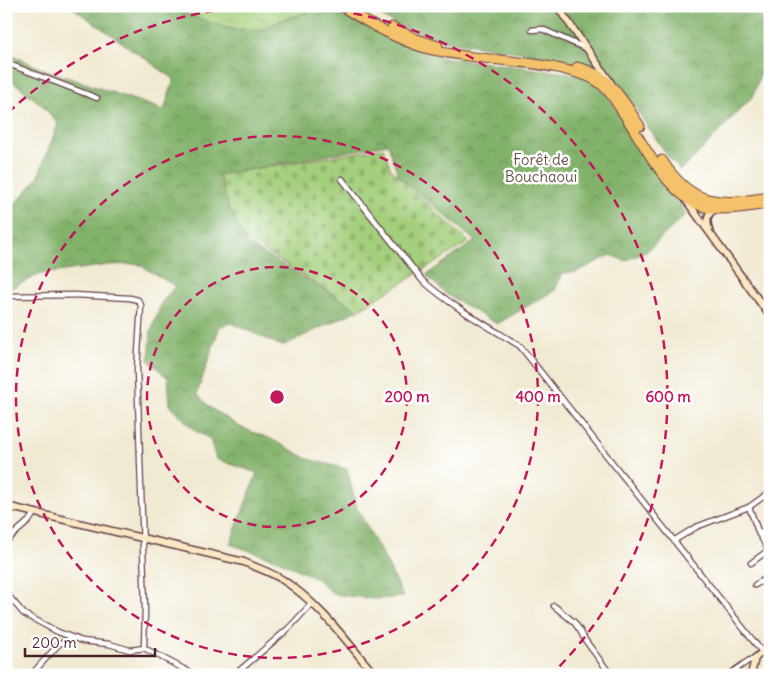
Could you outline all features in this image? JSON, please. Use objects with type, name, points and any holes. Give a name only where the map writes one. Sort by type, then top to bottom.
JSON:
[{"type":"highway","points":[[341,6],[405,40],[432,50],[537,64],[572,71],[594,79],[614,99],[665,176],[683,197],[699,206],[715,209],[770,204]]},
{"type":"highway","points":[[352,6],[381,22],[430,43],[453,49],[526,57],[581,68],[600,76],[615,89],[665,166],[682,186],[706,199],[726,202],[770,197]]},
{"type":"main road","points":[[557,6],[615,89]]},
{"type":"main road","points":[[683,197],[770,316]]},
{"type":"main road","points":[[713,237],[707,221],[709,213],[715,209]]},
{"type":"main road","points":[[6,506],[244,562],[282,579],[324,614],[375,675]]},
{"type":"main road","points":[[751,675],[755,658],[770,646]]},
{"type":"street","points":[[532,30],[542,29],[588,49]]},
{"type":"street","points":[[6,63],[97,98]]},
{"type":"street","points":[[342,178],[422,280],[467,313],[520,346],[770,662]]},
{"type":"street","points":[[7,296],[74,295],[130,298],[138,300],[141,305],[138,369],[144,539],[144,648]]},
{"type":"street","points":[[675,540],[696,527],[749,507],[770,492]]},
{"type":"street","points":[[749,507],[759,534],[769,551],[752,563]]},
{"type":"street","points":[[6,541],[29,521],[34,512]]},
{"type":"street","points":[[759,534],[770,528]]},
{"type":"street","points":[[756,585],[770,576]]},
{"type":"street","points":[[6,593],[24,614],[58,632],[82,641],[109,644],[130,650],[144,648],[195,675]]},
{"type":"street","points":[[234,675],[240,673],[289,628],[312,603]]},
{"type":"street","points":[[554,606],[574,622],[611,675]]},
{"type":"street","points":[[31,675],[60,644],[75,638]]},
{"type":"street","points":[[728,675],[748,660],[755,658]]},
{"type":"green space","name":"Forêt de Bouchaoui","points":[[70,6],[171,6],[186,15],[231,29],[261,30],[282,20],[309,12],[314,6],[336,6],[352,18],[408,45],[442,57],[575,74],[591,79],[605,92],[686,214],[646,252],[625,261],[611,255],[576,272],[563,273],[555,290],[497,324],[446,294],[426,275],[475,241],[398,175],[388,144],[219,175],[229,208],[248,244],[358,310],[282,346],[231,323],[220,326],[197,394],[211,408],[240,427],[271,439],[308,459],[347,469],[357,508],[403,597],[374,599],[333,594],[317,579],[280,561],[230,544],[257,473],[216,459],[210,439],[194,430],[170,405],[168,378],[149,361],[151,331],[162,302],[175,286],[138,264],[109,265],[41,274],[13,287],[6,286],[6,201],[15,204],[37,179],[58,124],[43,106],[6,76],[6,52],[40,68],[164,110],[174,79]]},
{"type":"green space","points":[[172,6],[314,6],[303,13],[279,21],[264,29],[251,31],[215,25]]},
{"type":"green space","points":[[363,6],[751,6],[767,23],[765,60],[753,96],[697,155],[680,170],[667,155],[616,80],[593,67],[532,54],[433,39],[395,24]]},
{"type":"green space","points":[[383,148],[391,169],[469,242],[358,310],[244,238],[229,208],[219,175]]}]
